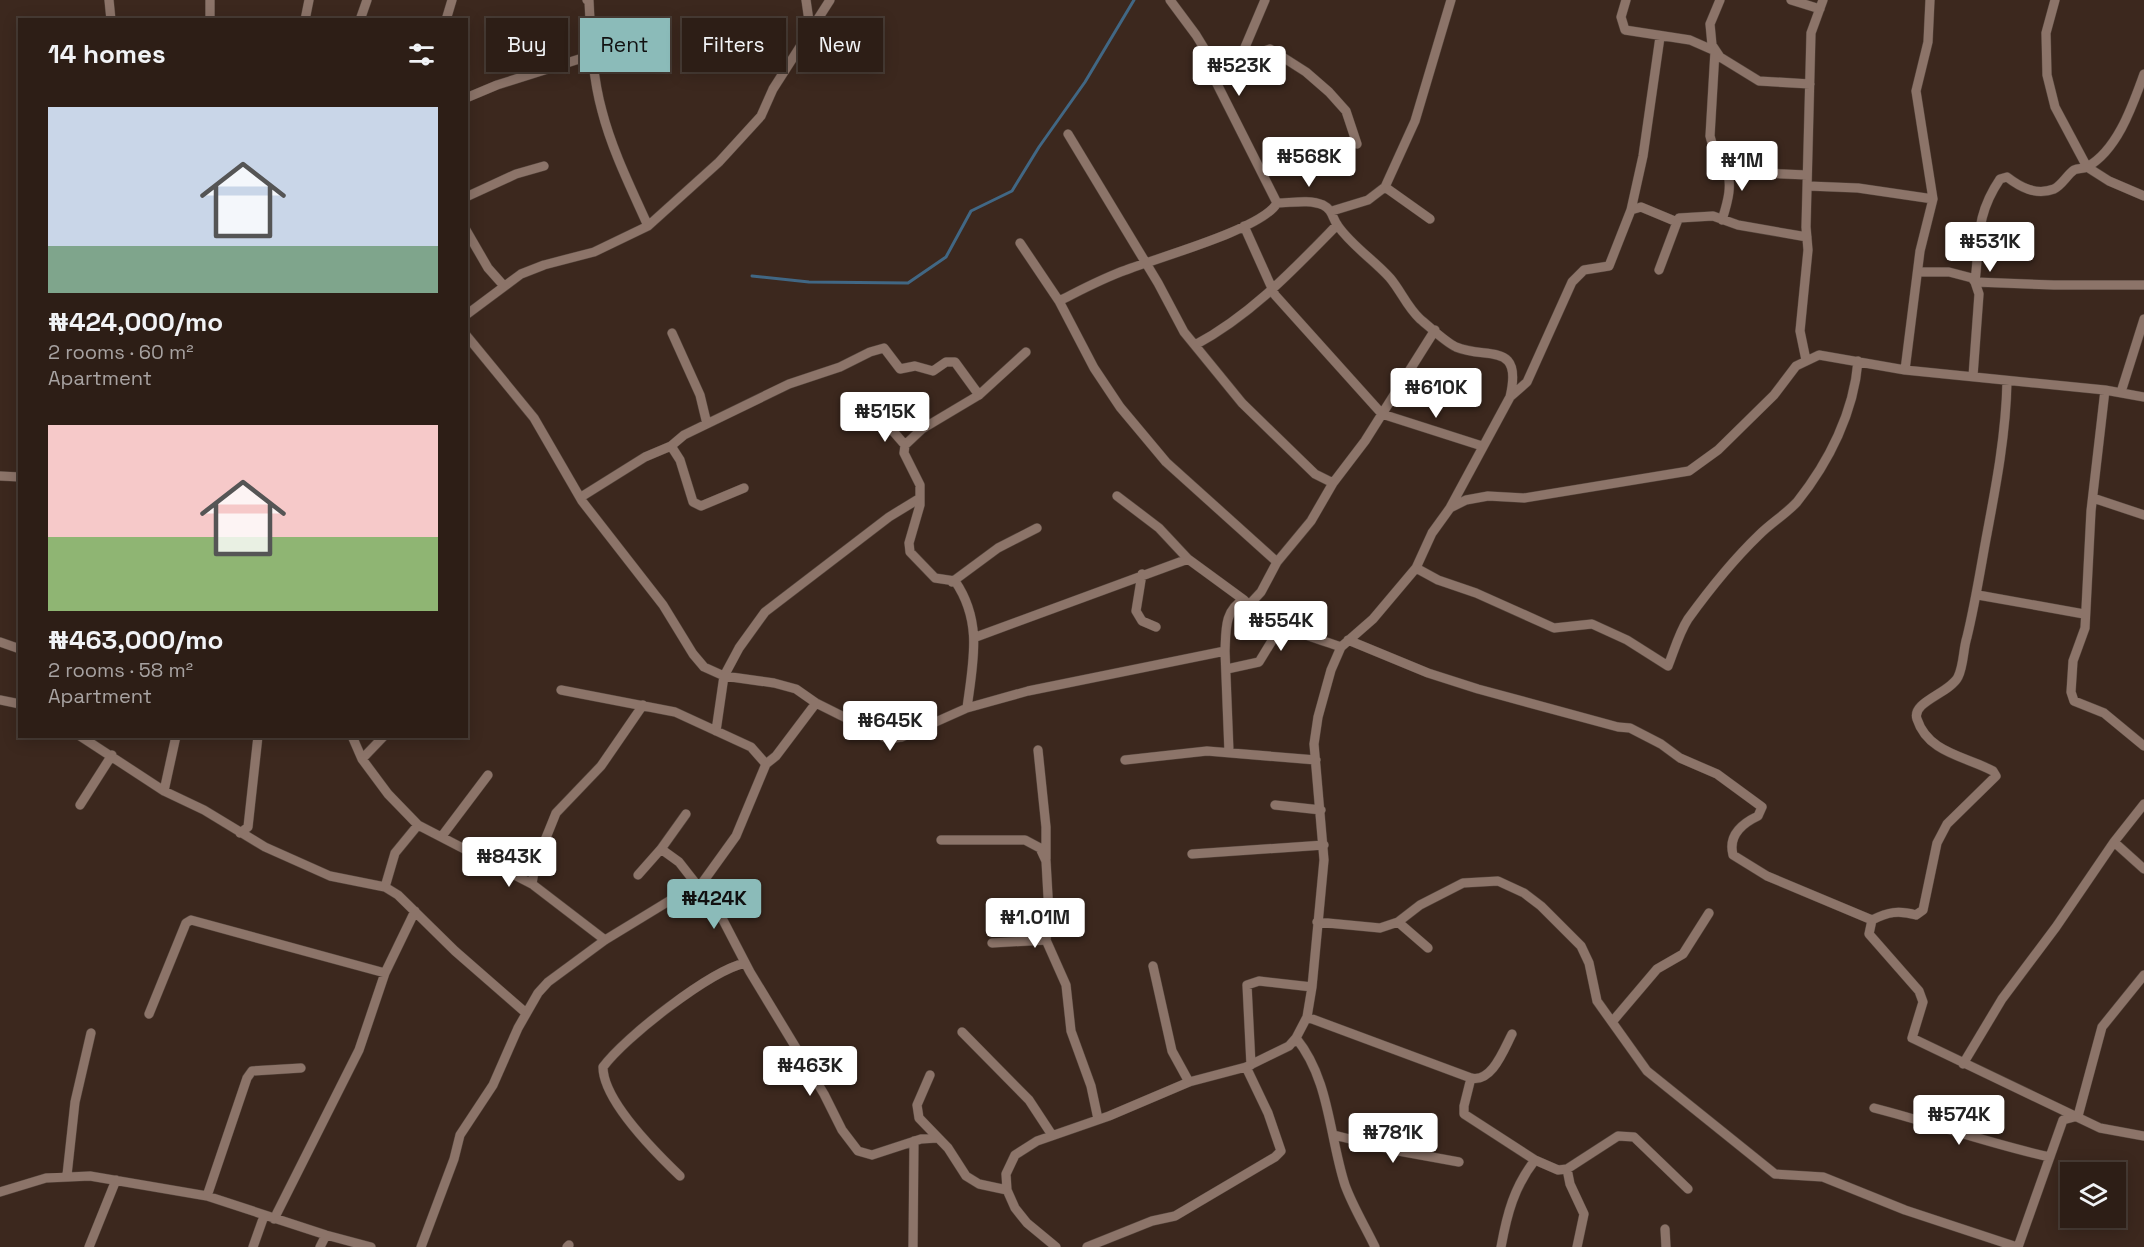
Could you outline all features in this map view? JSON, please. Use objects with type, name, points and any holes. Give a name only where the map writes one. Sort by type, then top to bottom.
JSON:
[{"type":"street","points":[[109,0],[111,18]]},
{"type":"street","points":[[210,0],[210,18]]},
{"type":"street","points":[[305,18],[309,0]]},
{"type":"street","points":[[361,18],[367,0]]},
{"type":"street","points":[[447,18],[452,0]]},
{"type":"street","points":[[589,0],[590,18]]},
{"type":"street","points":[[806,0],[809,18]]},
{"type":"street","points":[[817,18],[830,0]]},
{"type":"street","points":[[1170,0],[1218,71]]},
{"type":"street","points":[[1240,58],[1265,0]]},
{"type":"street","points":[[1332,211],[1368,200],[1384,187],[1415,121],[1451,0]]},
{"type":"street","points":[[1626,0],[1621,17],[1625,30],[1690,40],[1715,51],[1720,57],[1759,81],[1810,84]]},
{"type":"street","points":[[1720,0],[1710,24],[1715,51],[1710,136],[1713,149],[1729,175],[1722,220]]},
{"type":"street","points":[[1791,0],[1822,4],[1811,33],[1807,237],[1800,331],[1806,360]]},
{"type":"street","points":[[1905,370],[1920,251],[1933,199],[1916,91],[1928,42],[1930,0]]},
{"type":"street","points":[[2055,0],[2046,33],[2047,75],[2055,107],[2087,167],[2144,196]]},
{"type":"street","points":[[1056,1247],[1027,1222],[1015,1208],[1007,1190],[1006,1174],[1015,1155],[1036,1141],[1189,1082],[1248,1066],[1289,1046],[1307,1017],[1312,987],[1324,845],[1314,744],[1318,717],[1331,670],[1345,643],[1373,619],[1416,568],[1432,533],[1450,508],[1510,397],[1527,382],[1578,274],[1584,270],[1609,266],[1631,210],[1643,156],[1660,37]]},
{"type":"street","points":[[468,313],[504,286],[544,265],[594,252],[648,226],[719,162],[761,116],[773,89],[798,48]]},
{"type":"street","points":[[1277,203],[1219,90],[1215,80],[1218,71],[1240,58],[1270,49],[1306,72],[1346,111],[1357,144]]},
{"type":"street","points":[[468,97],[497,85],[580,59]]},
{"type":"street","points":[[595,72],[602,112],[616,154],[648,226]]},
{"type":"street","points":[[1973,376],[1979,294],[1975,282],[1980,219],[2000,179],[2007,177],[2021,188],[2044,190],[2054,188],[2075,170],[2087,167],[2118,135],[2132,109],[2144,74]]},
{"type":"street","points":[[1068,134],[1184,332],[1242,403],[1315,474],[1333,483]]},
{"type":"street","points":[[468,195],[516,174],[544,166]]},
{"type":"street","points":[[1725,166],[1743,172],[1807,175]]},
{"type":"street","points":[[1808,186],[1858,188],[1933,199]]},
{"type":"street","points":[[1384,187],[1430,219]]},
{"type":"street","points":[[1059,301],[1126,270],[1257,221],[1277,203],[1322,204],[1332,211],[1337,225],[1391,279],[1419,318],[1453,346],[1466,350],[1494,352],[1509,363],[1514,374],[1510,397]]},
{"type":"street","points":[[1631,210],[1641,207],[1677,222]]},
{"type":"street","points":[[1659,270],[1679,218],[1713,216],[1722,220],[1807,237]]},
{"type":"street","points":[[1195,345],[1219,332],[1273,291],[1337,225]]},
{"type":"street","points":[[1244,226],[1273,291],[1382,414],[1482,446]]},
{"type":"street","points":[[468,233],[488,268],[504,286]]},
{"type":"street","points":[[1020,243],[1059,301],[1094,368],[1120,406],[1166,462],[1277,562]]},
{"type":"street","points":[[1918,273],[1949,272],[1972,278],[1975,282],[2144,285]]},
{"type":"street","points":[[2121,392],[2144,319]]},
{"type":"street","points":[[1229,752],[1225,651],[1231,609],[1246,603],[1261,592],[1277,562],[1311,521],[1333,483],[1382,414],[1435,330]]},
{"type":"street","points":[[672,333],[699,395],[707,424]]},
{"type":"street","points":[[468,337],[534,418],[590,513],[663,605],[693,654],[704,667],[724,676],[774,683],[796,689],[816,703],[888,739],[902,737],[967,708],[1063,683],[1225,651]]},
{"type":"street","points":[[581,497],[645,457],[671,446],[684,435],[789,384],[840,367],[870,352],[884,348],[900,369],[915,366],[933,370],[946,362],[954,362],[979,394]]},
{"type":"street","points":[[967,708],[976,637],[969,608],[955,581],[935,578],[910,552],[909,543],[917,519],[920,486],[903,453],[905,445],[922,429],[979,394],[1026,352]]},
{"type":"street","points":[[1450,508],[1466,500],[1488,496],[1524,498],[1689,471],[1718,450],[1773,395],[1796,366],[1819,355],[1905,370],[2105,390],[2144,397]]},
{"type":"street","points":[[1416,568],[1438,580],[1476,593],[1554,628],[1592,624],[1627,640],[1668,666],[1686,622],[1722,576],[1759,535],[1795,504],[1822,468],[1845,420],[1856,380],[1858,361]]},
{"type":"street","points":[[1117,496],[1159,528],[1188,559],[1281,626],[1345,643],[1478,690],[1618,727],[1630,728],[1644,734],[1680,758],[1717,774],[1762,807],[1758,816],[1746,822],[1734,835],[1730,846],[1733,855],[1767,876],[1872,920],[1893,911],[1916,915],[1923,910],[1937,843],[1947,824],[1996,776],[1985,766],[1945,752],[1927,737],[1916,718],[1918,706],[1947,691],[1958,676],[1978,595],[2001,466],[2007,381]]},
{"type":"street","points":[[2105,390],[2093,498],[2084,614],[2085,628],[2073,662],[2071,693],[2074,701],[2104,713],[2144,746]]},
{"type":"street","points":[[885,422],[905,445]]},
{"type":"street","points":[[671,446],[680,460],[693,502],[701,506],[744,488]]},
{"type":"street","points":[[0,476],[18,477]]},
{"type":"street","points":[[716,731],[724,676],[739,648],[765,612],[889,517],[920,498]]},
{"type":"street","points":[[2093,498],[2144,515]]},
{"type":"street","points":[[952,582],[998,548],[1036,528]]},
{"type":"street","points":[[976,637],[1142,574],[1188,559]]},
{"type":"street","points":[[1142,574],[1136,611],[1142,621],[1156,627]]},
{"type":"street","points":[[1978,595],[2084,614]]},
{"type":"street","points":[[1227,669],[1259,662],[1281,626]]},
{"type":"street","points":[[0,642],[18,648]]},
{"type":"street","points":[[561,690],[675,712],[751,747],[766,764]]},
{"type":"street","points":[[0,700],[18,704]]},
{"type":"street","points":[[421,1247],[454,1159],[460,1135],[492,1085],[526,1013],[548,982],[605,940],[701,887],[736,836],[766,764],[776,756],[816,703]]},
{"type":"street","points":[[532,884],[536,865],[556,813],[601,766],[643,705]]},
{"type":"street","points":[[83,738],[164,790],[204,810],[240,833],[330,876],[359,884],[385,886],[526,1013]]},
{"type":"street","points":[[164,790],[176,738]]},
{"type":"street","points":[[240,833],[248,827],[258,738]]},
{"type":"street","points":[[353,738],[362,759],[387,794],[418,825],[532,884],[605,940]]},
{"type":"street","points":[[362,759],[382,738]]},
{"type":"street","points":[[1038,750],[1046,827],[1049,914],[1046,940],[1066,985],[1071,1031],[1091,1086],[1098,1119]]},
{"type":"street","points":[[1125,760],[1197,752],[1229,752],[1316,760]]},
{"type":"street","points":[[80,805],[112,755]]},
{"type":"street","points":[[442,836],[488,775]]},
{"type":"street","points":[[1963,1064],[2002,999],[2056,927],[2114,842],[2144,804]]},
{"type":"street","points":[[1275,805],[1321,810]]},
{"type":"street","points":[[638,875],[661,849],[686,814]]},
{"type":"street","points":[[385,886],[395,854],[418,825]]},
{"type":"street","points":[[941,840],[1024,840],[1040,848],[1046,861]]},
{"type":"street","points":[[2114,842],[2144,869]]},
{"type":"street","points":[[1192,854],[1324,845]]},
{"type":"street","points":[[661,849],[679,862],[722,916],[745,963],[824,1094],[842,1130],[858,1151],[872,1155],[914,1141],[937,1138]]},
{"type":"street","points":[[1317,922],[1380,928],[1398,922],[1420,905],[1463,883],[1498,881],[1524,893],[1541,906],[1581,946],[1589,963],[1597,1000],[1647,1071],[1775,1174],[1823,1177],[1905,1210],[2018,1247],[2062,1120],[2078,1116]]},
{"type":"street","points":[[253,1247],[359,1050],[385,973],[415,911]]},
{"type":"street","points":[[1612,1022],[1657,969],[1683,954],[1709,913]]},
{"type":"street","points":[[149,1014],[186,923],[191,920],[385,973]]},
{"type":"street","points":[[1872,920],[1869,934],[1919,991],[1923,1002],[1912,1038],[2100,1128],[2144,1136]]},
{"type":"street","points":[[1398,922],[1428,948]]},
{"type":"street","points":[[992,943],[1046,940]]},
{"type":"street","points":[[680,1176],[634,1128],[606,1082],[603,1067],[622,1046],[692,990],[729,967],[745,963]]},
{"type":"street","points":[[1153,966],[1172,1051],[1189,1082]]},
{"type":"street","points":[[2078,1116],[2102,1027],[2144,975]]},
{"type":"street","points":[[1087,1247],[1152,1221],[1175,1216],[1281,1151],[1248,1066],[1247,985],[1259,981],[1312,987]]},
{"type":"street","points":[[1307,1017],[1478,1080],[1486,1076],[1512,1034]]},
{"type":"street","points":[[962,1032],[1029,1100],[1052,1135]]},
{"type":"street","points":[[67,1175],[75,1102],[92,1033]]},
{"type":"street","points":[[1296,1038],[1318,1075],[1344,1183],[1357,1216],[1375,1247]]},
{"type":"street","points":[[207,1196],[247,1078],[252,1071],[301,1068]]},
{"type":"street","points":[[930,1075],[917,1105],[919,1118],[948,1148],[966,1176],[979,1184],[1007,1190]]},
{"type":"street","points":[[1471,1078],[1464,1114],[1534,1160],[1558,1170],[1567,1169],[1609,1141],[1624,1135],[1634,1137],[1688,1189]]},
{"type":"street","points":[[1874,1108],[1928,1122],[1997,1145],[2050,1157]]},
{"type":"street","points":[[1334,1135],[1393,1150],[1459,1162]]},
{"type":"street","points":[[913,1247],[914,1141]]},
{"type":"street","points":[[1502,1247],[1507,1216],[1516,1188],[1534,1160]]},
{"type":"street","points":[[1567,1169],[1569,1184],[1584,1215],[1577,1247]]},
{"type":"street","points":[[0,1192],[67,1175],[116,1180],[207,1196],[326,1235],[371,1247]]},
{"type":"street","points":[[89,1247],[116,1180]]},
{"type":"street","points":[[1665,1229],[1666,1247]]},
{"type":"street","points":[[320,1247],[326,1235]]},
{"type":"waterway","points":[[752,276],[809,282],[908,283],[946,257],[971,211],[1012,191],[1039,147],[1085,82],[1134,0]]}]
